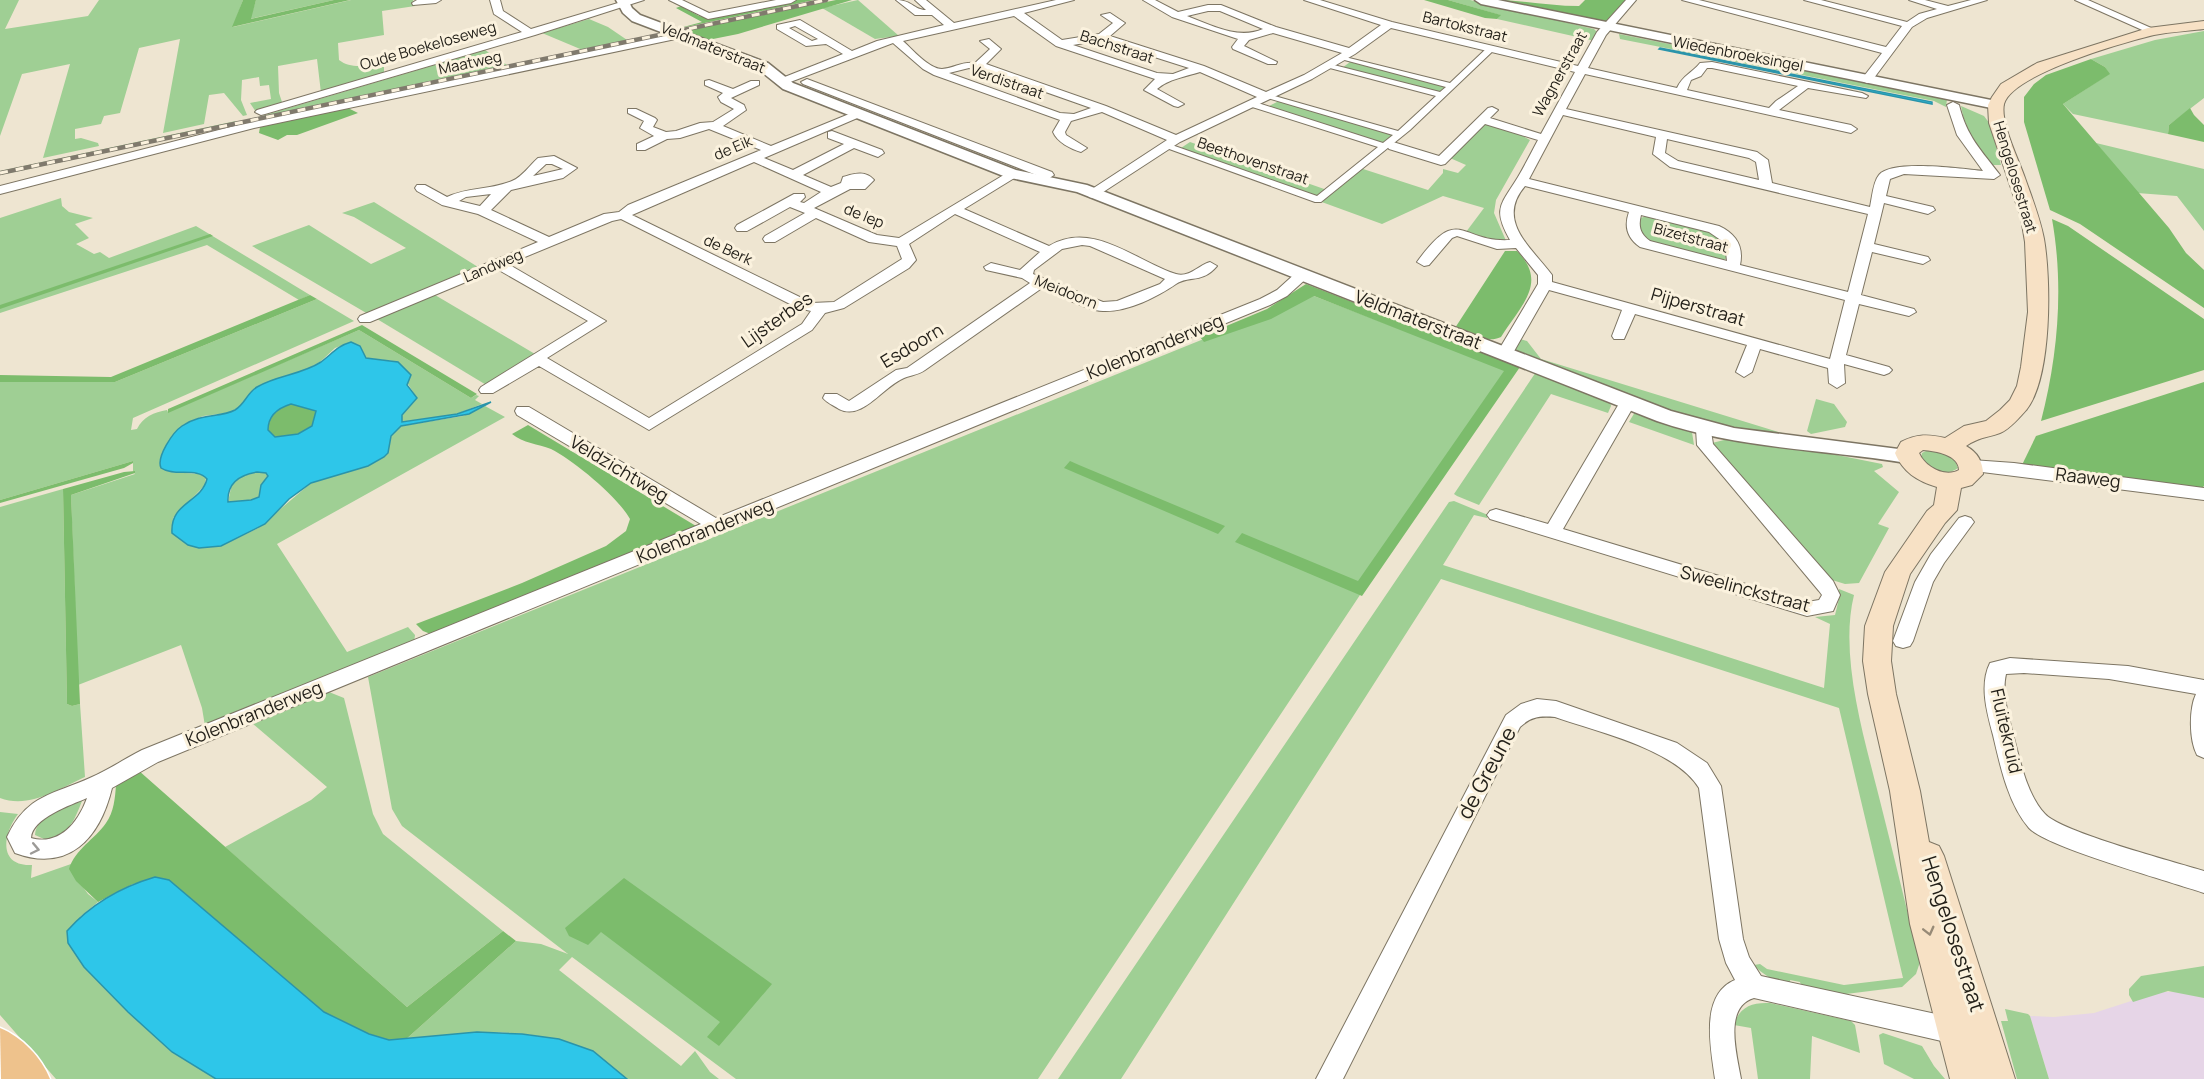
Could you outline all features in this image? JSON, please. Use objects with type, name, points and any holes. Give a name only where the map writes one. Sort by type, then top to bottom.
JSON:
[{"type":"main road","name":"Hengelosestraat","points":[[1968,1079],[1927,924],[1905,791],[1882,694],[1877,661],[1879,626],[1898,572],[1936,517],[1947,507],[1938,477],[1967,479],[1971,474],[1962,456],[1986,440],[1993,427],[2019,403],[2028,386],[2038,312],[2035,242],[1997,123],[1996,105],[2007,87],[2042,66],[2153,31],[2204,25]]},
{"type":"main road","points":[[1938,477],[1914,466],[1907,456],[1909,447],[1920,442],[1962,456]]},
{"type":"main road","name":"Hengelosestraat","points":[[1905,791],[1987,1039],[1997,1079]]},
{"type":"main road","points":[[0,1048],[29,1079]]},
{"type":"street","points":[[417,3],[436,0]]},
{"type":"street","points":[[495,0],[498,12],[531,33]]},
{"type":"street","name":"Oude Boekeloseweg","points":[[0,190],[241,123],[623,2],[639,0]]},
{"type":"street","points":[[674,0],[708,16],[790,0]]},
{"type":"street","points":[[901,0],[919,14],[935,13]]},
{"type":"street","points":[[920,0],[951,26]]},
{"type":"street","points":[[781,82],[850,54],[895,40],[1069,0]]},
{"type":"street","points":[[1148,0],[1176,15],[1246,37]]},
{"type":"street","name":"Bartokstraat","points":[[1309,0],[1389,24],[1491,49],[1851,129]]},
{"type":"street","name":"Wiedenbroeksingel","points":[[1481,0],[1996,105]]},
{"type":"street","name":"Wagnerstraat","points":[[1545,284],[1545,275],[1520,244],[1508,223],[1508,201],[1522,181],[1580,70],[1606,27],[1631,0]]},
{"type":"street","points":[[1687,0],[1888,51]]},
{"type":"street","points":[[1809,0],[1908,25]]},
{"type":"street","points":[[1914,0],[1947,9]]},
{"type":"street","points":[[1867,80],[1908,25],[1917,19],[1982,0]]},
{"type":"street","points":[[2080,0],[2153,31]]},
{"type":"street","name":"Veldmaterstraat","points":[[623,2],[636,18],[763,66],[781,82],[945,142],[1048,175]]},
{"type":"street","points":[[1176,15],[1223,4],[1272,29],[1346,55],[1452,86]]},
{"type":"street","name":"Bachstraat","points":[[1016,12],[1060,44],[1164,77],[1174,77],[1200,68]]},
{"type":"street","name":"Bachstraat","points":[[1102,37],[1120,23],[1106,15]]},
{"type":"street","name":"Beethovenstraat","points":[[1094,194],[1171,143],[1329,65],[1389,24]]},
{"type":"street","points":[[1272,29],[1246,37],[1237,46],[1272,62]]},
{"type":"street","name":"Maatweg","points":[[266,122],[681,35]]},
{"type":"street","name":"Bachstraat","points":[[1060,44],[1083,38],[1102,37],[1200,68],[1268,97]]},
{"type":"street","name":"Verdistraat","points":[[895,40],[927,67],[938,73],[1067,118]]},
{"type":"street","name":"Verdistraat","points":[[978,66],[996,49],[985,41]]},
{"type":"street","points":[[828,42],[850,54]]},
{"type":"street","name":"Beethovenstraat","points":[[1171,143],[1318,200],[1392,142],[1491,49]]},
{"type":"street","points":[[1680,92],[1687,78],[1697,74],[1704,65],[1712,64],[1862,96]]},
{"type":"street","name":"Verdistraat","points":[[938,73],[969,65],[978,66],[1102,108],[1171,143]]},
{"type":"street","points":[[1329,65],[1442,95]]},
{"type":"street","name":"Bachstraat","points":[[1164,77],[1150,90],[1178,104]]},
{"type":"street","name":"Veldmaterstraat","points":[[807,82],[851,107]]},
{"type":"street","points":[[708,83],[733,93]]},
{"type":"street","points":[[714,126],[740,110],[740,107],[724,98],[755,83]]},
{"type":"street","points":[[1772,112],[1778,102],[1800,93],[1806,84]]},
{"type":"street","points":[[1268,97],[1392,142]]},
{"type":"street","points":[[1252,104],[1392,142]]},
{"type":"street","points":[[1953,105],[1959,130],[1981,162],[1994,175]]},
{"type":"street","name":"de Eik","points":[[623,215],[633,208],[755,158],[851,107]]},
{"type":"street","points":[[1081,148],[1061,137],[1059,132],[1067,118],[1083,116],[1102,108]]},
{"type":"street","points":[[632,111],[651,120],[646,128],[663,136],[673,137],[701,126],[714,126],[771,150]]},
{"type":"street","points":[[1559,111],[1753,155],[1762,160],[1766,185]]},
{"type":"street","name":"Wagnerstraat","points":[[1392,142],[1441,161],[1488,115],[1543,138]]},
{"type":"street","name":"Oude Boekeloseweg","points":[[109,147],[241,123],[266,122]]},
{"type":"street","points":[[832,135],[878,153]]},
{"type":"street","points":[[1662,135],[1659,154],[1663,159],[1674,164],[1766,185],[1877,205],[1928,210]]},
{"type":"street","points":[[641,147],[663,136]]},
{"type":"street","name":"Veldmaterstraat","points":[[945,142],[1012,174],[1069,185],[1094,194],[1628,402],[1704,429],[1736,436],[1846,446],[1907,456]]},
{"type":"street","points":[[794,175],[853,144]]},
{"type":"street","points":[[755,158],[826,189]]},
{"type":"street","points":[[1837,383],[1837,361],[1868,247],[1884,177],[1904,170],[2016,177]]},
{"type":"street","points":[[902,243],[1012,174]]},
{"type":"street","name":"Bizetstraat","points":[[1522,181],[1727,234],[1731,239],[1733,267]]},
{"type":"street","points":[[447,202],[463,194],[506,188],[520,182]]},
{"type":"street","name":"de Iep","points":[[742,228],[790,202],[826,189],[848,185]]},
{"type":"street","points":[[421,188],[447,202],[483,211],[549,242]]},
{"type":"street","points":[[483,211],[506,188]]},
{"type":"street","name":"de Iep","points":[[770,239],[810,211],[826,189]]},
{"type":"street","name":"de Iep","points":[[790,202],[874,239],[902,243]]},
{"type":"street","name":"Bizetstraat","points":[[1637,209],[1634,216],[1633,233],[1637,240],[1645,244],[1910,312]]},
{"type":"street","name":"Meidoorn","points":[[956,210],[1050,251]]},
{"type":"street","name":"Landweg","points":[[365,319],[609,217],[623,215]]},
{"type":"street","name":"de Berk","points":[[623,215],[803,305],[820,309]]},
{"type":"street","points":[[1424,262],[1447,235],[1457,232],[1497,245],[1520,244]]},
{"type":"street","name":"Meidoorn","points":[[1026,274],[1027,269],[1050,251],[1073,240],[1093,242],[1170,275],[1173,279]]},
{"type":"street","name":"Lijsterbes","points":[[539,360],[649,425],[807,327],[820,309],[839,305],[904,265],[909,260],[909,256],[902,243]]},
{"type":"street","points":[[1868,247],[1923,260]]},
{"type":"street","points":[[487,390],[599,321],[498,264]]},
{"type":"street","name":"Meidoorn","points":[[991,267],[1014,274],[1026,274],[1040,283],[1102,307],[1120,305],[1165,287],[1173,279],[1196,276],[1210,266]]},
{"type":"street","name":"Kolenbranderweg","points":[[103,782],[150,756],[1265,302],[1282,293],[1303,274]]},
{"type":"street","name":"Esdoorn","points":[[831,398],[850,408],[901,373],[910,373],[920,367],[1040,283]]},
{"type":"street","points":[[1504,353],[1545,284]]},
{"type":"street","name":"Pijperstraat","points":[[1545,284],[1755,343],[1884,370]]},
{"type":"street","name":"Pijperstraat","points":[[1619,336],[1630,308]]},
{"type":"street","name":"Pijperstraat","points":[[1744,372],[1755,343]]},
{"type":"street","points":[[1552,532],[1628,402]]},
{"type":"street","name":"Veldzichtweg","points":[[523,411],[707,520],[714,527]]},
{"type":"street","name":"Sweelinckstraat","points":[[1496,515],[1792,605],[1807,609],[1826,606],[1830,595],[1826,586],[1706,445],[1704,429]]},
{"type":"street","name":"Raaweg","points":[[1962,456],[2014,469],[2204,494]]},
{"type":"street","points":[[1903,641],[1924,582],[1937,559],[1959,530],[1948,527],[1936,517]]},
{"type":"street","points":[[1886,603],[1914,613]]},
{"type":"street","name":"Fluitekruid","points":[[2204,688],[2138,673],[2040,666],[2004,666],[1997,669],[1994,680],[1997,707],[2011,762],[2023,799],[2035,820],[2060,835],[2204,882]]},
{"type":"street","points":[[2204,698],[2202,715],[2204,749]]},
{"type":"street","name":"de Greune","points":[[1329,1079],[1513,721],[1524,710],[1537,707],[1556,709],[1670,748],[1699,769],[1710,786],[1731,939],[1738,963],[1754,986]]},
{"type":"street","points":[[1728,1079],[1722,1024],[1725,1004],[1742,987],[1754,986],[1987,1039]]},
{"type":"shaded area","points":[[2159,992],[2179,992],[2204,998],[2204,1079],[2049,1079],[2030,1016],[2054,1017],[2094,1013]]},
{"type":"green space","points":[[0,0],[19,0],[5,29],[88,16],[99,0],[243,0],[233,27],[351,0],[413,0],[415,6],[382,11],[384,35],[338,43],[339,60],[355,66],[384,63],[384,75],[321,93],[317,59],[278,66],[279,93],[283,105],[256,112],[250,103],[271,99],[269,85],[260,86],[259,77],[242,80],[241,100],[247,115],[243,116],[224,93],[209,95],[204,124],[163,133],[180,39],[139,48],[120,113],[104,116],[101,124],[75,129],[75,139],[81,138],[98,143],[99,146],[43,158],[70,64],[22,74],[0,136]]},
{"type":"green space","points":[[243,0],[256,0],[251,19],[334,0],[350,0],[232,27]]},
{"type":"green space","points":[[256,0],[334,0],[250,19]]},
{"type":"green space","points":[[795,0],[814,0],[676,29],[702,22],[676,8],[681,6],[699,16],[714,18]]},
{"type":"green space","points":[[836,0],[852,0],[738,34],[708,40],[684,31]]},
{"type":"green space","points":[[858,0],[899,36],[875,39],[822,8]]},
{"type":"green space","points":[[1424,0],[1448,0],[1501,15],[1497,19],[1485,18]]},
{"type":"green space","points":[[1448,0],[1470,0],[1594,29],[1597,32],[1595,41],[1497,19],[1500,15]]},
{"type":"green space","points":[[1494,0],[1579,6],[1585,0],[1626,0],[1603,24]]},
{"type":"green space","points":[[589,19],[608,27],[630,42],[585,51],[542,33]]},
{"type":"green space","points":[[2204,31],[2204,98],[2169,125],[2168,134],[2073,114],[2063,104],[2109,74],[2105,67],[2091,59],[2155,40]]},
{"type":"green space","points":[[1619,34],[1947,99],[1946,107],[1934,101],[1620,39]]},
{"type":"green space","points":[[485,50],[510,67],[246,123],[245,121]]},
{"type":"green space","points":[[2091,59],[2105,67],[2110,74],[2063,104],[2169,228],[2186,253],[2204,270],[2204,308],[2080,224],[2050,210],[2024,122],[2024,97],[2034,84],[2046,75]]},
{"type":"green space","points":[[1350,62],[1447,87],[1440,94],[1342,68]]},
{"type":"green space","points":[[1279,101],[1396,135],[1383,145],[1265,108]]},
{"type":"green space","points":[[1961,106],[1984,116],[1990,124],[2001,165],[1992,165],[1977,145],[1965,123]]},
{"type":"green space","points":[[348,108],[358,113],[297,135],[287,135],[278,140],[259,133],[260,127]]},
{"type":"green space","points":[[2190,108],[2204,125],[2204,142],[2168,134],[2169,125]]},
{"type":"green space","points":[[236,121],[232,126],[0,175],[0,171]]},
{"type":"green space","points":[[1485,123],[1515,132],[1530,140],[1496,200],[1494,213],[1507,243],[1466,232],[1484,208],[1443,196],[1382,224],[1319,201],[1360,168],[1428,190],[1443,173],[1443,169],[1458,173],[1466,165],[1450,158]]},
{"type":"green space","points":[[1190,142],[1327,190],[1318,197],[1178,150]]},
{"type":"green space","points":[[2096,143],[2204,169],[2204,231],[2177,196],[2137,193]]},
{"type":"green space","points":[[61,198],[62,206],[69,212],[93,218],[75,224],[89,238],[76,244],[94,254],[100,252],[109,258],[196,226],[310,295],[299,300],[207,245],[0,313],[0,218]]},
{"type":"green space","points":[[374,202],[478,267],[368,314],[252,246],[309,225],[371,264],[406,248],[354,217],[342,213]]},
{"type":"green space","points":[[1649,215],[1716,232],[1727,239],[1729,258],[1721,260],[1657,243],[1652,244],[1641,239],[1638,219]]},
{"type":"green space","points":[[2052,219],[2068,226],[2204,319],[2204,370],[2041,421],[2052,371],[2057,321],[2058,270]]},
{"type":"green space","points":[[210,234],[213,236],[0,309],[0,305]]},
{"type":"green space","points":[[1505,251],[1517,251],[1531,274],[1531,284],[1523,305],[1501,337],[1484,339],[1455,328]]},
{"type":"green space","points":[[1306,284],[1520,367],[1362,596],[1235,542],[1242,533],[1358,581],[1504,371],[1314,296],[1271,319],[1204,342],[1200,337],[1267,309]]},
{"type":"green space","points":[[1306,293],[1509,371],[1038,1079],[736,1079],[572,957],[559,970],[681,1066],[695,1051],[710,1072],[719,1079],[627,1079],[601,1060],[575,1047],[548,1038],[521,1034],[493,1032],[404,1041],[516,941],[541,944],[568,954],[402,826],[392,809],[368,677],[1258,317]]},
{"type":"green space","points":[[310,295],[317,299],[115,382],[0,382],[0,375],[111,377]]},
{"type":"green space","points":[[435,295],[535,354],[488,386],[377,319]]},
{"type":"green space","points":[[317,299],[354,321],[133,418],[131,430],[137,429],[142,421],[153,414],[167,410],[168,412],[359,330],[471,398],[479,396],[475,400],[482,404],[457,414],[401,422],[402,415],[417,398],[393,361],[366,358],[360,346],[351,342],[335,348],[320,362],[305,370],[257,387],[236,410],[203,416],[183,425],[170,472],[200,474],[206,477],[205,485],[173,518],[221,546],[258,528],[311,483],[368,466],[384,457],[391,436],[401,426],[463,416],[485,406],[505,417],[277,544],[347,652],[408,627],[415,635],[414,643],[205,726],[202,708],[181,645],[78,685],[71,495],[135,474],[133,461],[0,500],[0,382],[115,382]]},
{"type":"green space","points":[[362,325],[477,394],[471,398],[359,330],[168,413],[168,409]]},
{"type":"green space","points":[[1520,339],[1527,341],[1541,359],[1795,437],[1708,426],[1517,352],[1514,347]]},
{"type":"green space","points":[[1536,372],[1610,402],[1608,413],[1551,394],[1479,505],[1457,496],[1454,494]]},
{"type":"green space","points":[[2204,382],[2204,486],[2202,488],[2021,467],[2036,436]]},
{"type":"green space","points":[[1816,399],[1834,404],[1847,422],[1845,427],[1811,434],[1807,431]]},
{"type":"green space","points":[[291,404],[316,411],[312,426],[298,434],[275,437],[268,430],[268,425],[278,410]]},
{"type":"green space","points":[[1635,412],[1692,432],[1694,445],[1629,422]]},
{"type":"green space","points":[[528,425],[696,526],[433,635],[423,631],[416,624],[522,583],[606,546],[626,531],[630,519],[616,500],[594,480],[571,461],[551,449],[512,434]]},
{"type":"green space","points":[[1728,439],[1797,447],[1882,464],[1883,467],[1874,471],[1899,492],[1878,524],[1889,528],[1859,583],[1845,584],[1832,580],[1712,443]]},
{"type":"green space","points":[[1928,450],[1941,452],[1954,458],[1958,468],[1943,472],[1933,468],[1921,459],[1922,453]]},
{"type":"green space","points":[[133,461],[124,468],[0,503],[0,500]]},
{"type":"green space","points":[[1070,461],[1225,526],[1218,534],[1064,468]]},
{"type":"green space","points":[[135,471],[135,473],[71,495],[80,704],[72,706],[67,704],[63,489]]},
{"type":"green space","points":[[257,472],[266,473],[268,476],[261,485],[259,497],[228,502],[232,483],[239,477]]},
{"type":"green space","points":[[63,489],[67,704],[72,706],[80,704],[85,777],[44,796],[11,801],[0,798],[0,507]]},
{"type":"green space","points":[[1454,501],[1488,515],[1487,518],[1474,515],[1443,565],[1824,688],[1830,624],[1815,617],[1835,615],[1839,589],[1854,595],[1849,644],[1855,696],[1920,962],[1916,974],[1902,987],[1838,995],[1803,990],[1800,982],[1790,980],[1791,987],[1767,976],[1754,965],[1760,964],[1767,969],[1844,985],[1903,978],[1839,708],[1441,579],[1121,1079],[1058,1079],[1449,502]]},
{"type":"green space","points":[[329,692],[344,698],[373,814],[383,834],[503,931],[407,1007],[225,847],[311,800],[327,787],[253,724]]},
{"type":"green space","points":[[138,770],[407,1007],[503,931],[516,941],[404,1041],[389,1040],[369,1034],[324,1012],[169,880],[133,884],[98,902],[76,881],[69,869],[72,862],[109,819],[114,805],[116,785]]},
{"type":"green space","points":[[84,796],[75,818],[66,830],[44,839],[35,835],[41,821],[47,816]]},
{"type":"green space","points":[[0,812],[18,814],[9,832],[7,849],[14,861],[32,865],[31,878],[71,864],[70,869],[88,894],[98,902],[80,917],[84,967],[172,1052],[216,1079],[56,1079],[0,1015]]},
{"type":"green space","points":[[624,878],[772,984],[719,1046],[707,1037],[720,1022],[601,932],[588,945],[569,936],[565,928]]},
{"type":"green space","points":[[2204,966],[2204,998],[2168,991],[2133,1002],[2129,995],[2129,989],[2141,976]]},
{"type":"green space","points":[[1757,1003],[1770,1003],[1851,1021],[1855,1025],[1860,1053],[1812,1036],[1810,1079],[1758,1079],[1751,1028],[1734,1025],[1739,1014],[1747,1007]]},
{"type":"green space","points":[[2005,1009],[2030,1016],[2049,1079],[2017,1079],[2001,1021],[2008,1021]]},
{"type":"green space","points":[[1883,1033],[1922,1046],[1945,1079],[1914,1079],[1884,1064],[1879,1035]]},
{"type":"water","points":[[1659,49],[1932,102],[1932,104]]},
{"type":"water","points":[[351,342],[360,346],[366,358],[398,362],[411,375],[407,385],[417,398],[402,415],[402,422],[457,414],[491,402],[469,414],[401,426],[391,436],[388,453],[384,457],[368,466],[311,483],[289,499],[265,524],[221,546],[199,548],[188,545],[172,533],[176,515],[199,493],[207,479],[197,473],[172,472],[161,468],[163,451],[178,429],[196,419],[235,410],[257,387],[313,366]],"holes":[[[291,404],[316,411],[312,426],[298,434],[275,437],[268,430],[268,425],[278,410]],[[257,472],[266,473],[268,476],[261,485],[259,497],[228,502],[229,490],[235,481],[244,475]]]},
{"type":"water","points":[[155,877],[169,880],[324,1012],[369,1034],[389,1040],[477,1032],[522,1034],[559,1039],[593,1051],[627,1079],[216,1079],[172,1052],[128,1012],[84,967],[68,943],[67,931],[96,905],[130,886]]},
{"type":"railway","points":[[0,173],[826,0]]}]
